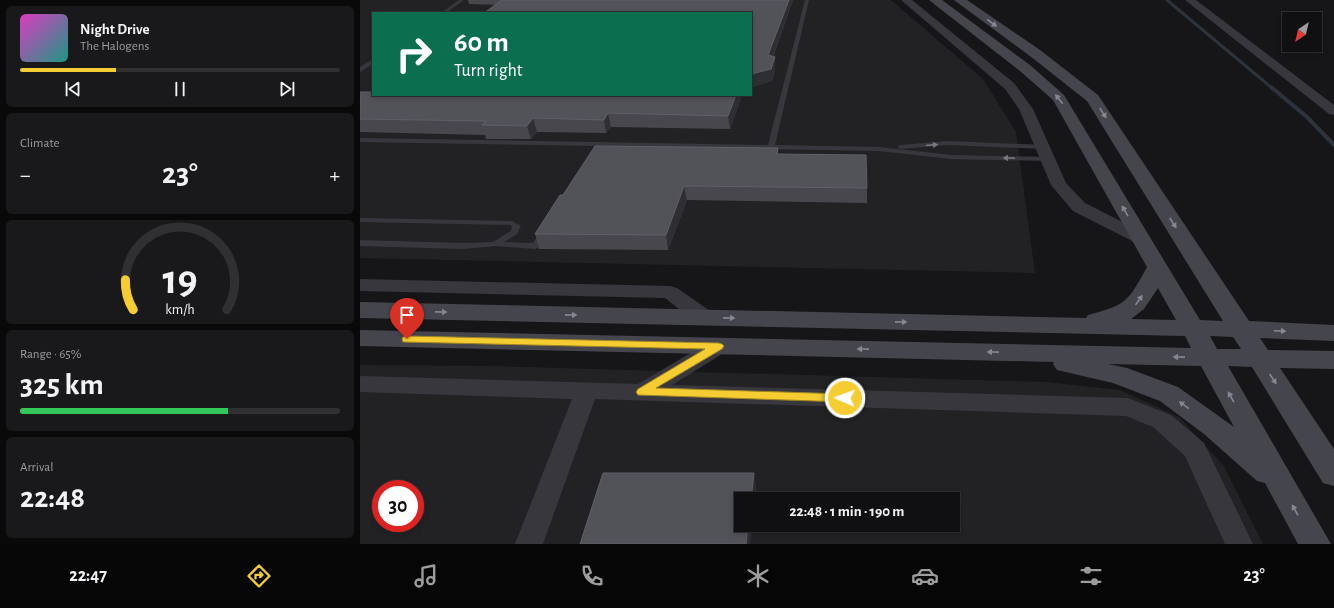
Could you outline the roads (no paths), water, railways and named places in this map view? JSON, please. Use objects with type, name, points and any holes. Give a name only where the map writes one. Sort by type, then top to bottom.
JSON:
[{"type":"main road","points":[[935,0],[1025,68],[1059,98],[1142,239],[1315,544]]},
{"type":"main road","points":[[960,0],[1035,53],[1093,98],[1334,474]]},
{"type":"main road","points":[[1065,326],[1115,317],[1137,304],[1158,267]]},
{"type":"main road","points":[[360,310],[1241,329],[1334,333]]},
{"type":"main road","points":[[360,338],[1334,360]]},
{"type":"main road","points":[[1016,353],[1118,375],[1169,394],[1214,426],[1280,482]]},
{"type":"street","points":[[906,0],[1010,86],[1026,109],[1060,185],[1079,207],[1142,239]]},
{"type":"street","points":[[1190,0],[1334,111]]},
{"type":"street","points":[[1311,92],[1326,91]]},
{"type":"street","points":[[360,285],[670,292],[706,318]]},
{"type":"street","points":[[642,392],[719,346]]},
{"type":"street","points":[[360,384],[1128,407],[1162,421],[1195,450],[1239,544]]},
{"type":"street","points":[[529,544],[587,390]]},
{"type":"lane","points":[[444,12],[462,0]]},
{"type":"lane","points":[[771,147],[807,0]]},
{"type":"lane","points":[[360,70],[372,62]]},
{"type":"lane","points":[[360,140],[598,147],[771,147],[879,149],[948,144],[1045,153]]},
{"type":"lane","points":[[879,149],[951,157],[1045,153]]},
{"type":"lane","points":[[360,220],[512,223],[517,226],[514,232],[495,244]]},
{"type":"lane","points":[[360,243],[463,246],[495,244],[536,246],[548,227]]},
{"type":"waterway","points":[[1167,0],[1272,88]]},
{"type":"waterway","points":[[1271,87],[1307,117],[1334,145]]}]
